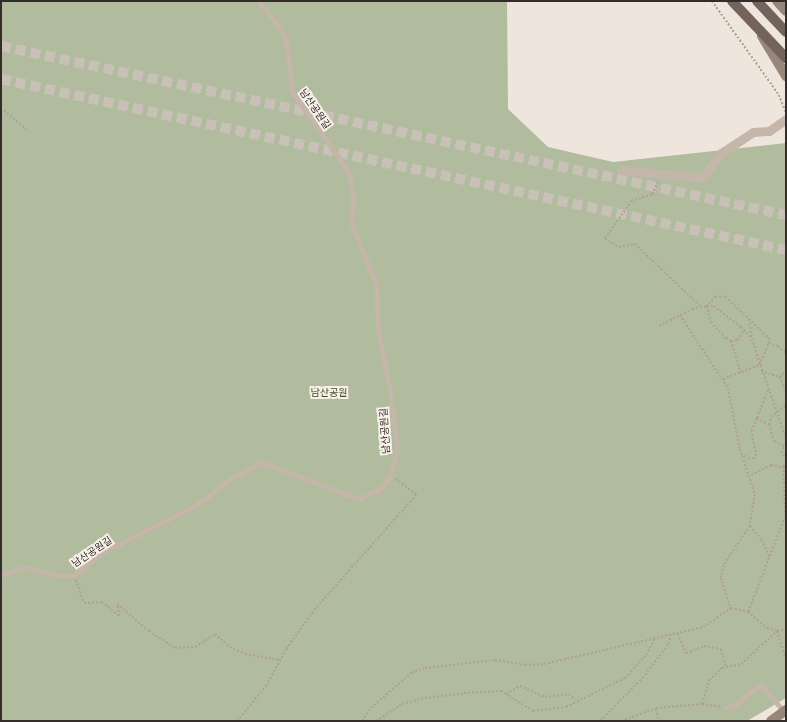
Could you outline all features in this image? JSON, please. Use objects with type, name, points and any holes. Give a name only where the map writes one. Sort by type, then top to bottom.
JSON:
[{"type":"main road","points":[[732,1],[761,34],[786,58]]},
{"type":"main road","points":[[758,1],[786,32]]},
{"type":"main road","points":[[777,1],[786,11]]},
{"type":"main road","points":[[761,34],[786,76]]},
{"type":"main road","points":[[771,721],[785,711]]},
{"type":"street","points":[[621,170],[702,178],[721,153],[753,132],[769,131],[786,119]]},
{"type":"lane","name":"남산공원길","points":[[1,575],[25,567],[62,576],[74,575],[105,551],[195,506],[229,480],[261,462],[359,499],[380,489],[390,476],[397,449],[391,396],[378,331],[376,285],[351,223],[353,199],[349,173],[292,92],[286,41],[279,27],[258,1]]},
{"type":"lane","points":[[725,708],[736,704],[761,684],[785,711]]},
{"type":"path","points":[[712,1],[780,95],[786,112]]},
{"type":"path","points":[[1,108],[26,129]]},
{"type":"path","points":[[662,174],[652,195],[632,201],[605,239],[619,247],[635,244],[700,306]]},
{"type":"path","points":[[707,306],[716,297],[725,297],[763,330],[770,340],[759,365],[723,379]]},
{"type":"path","points":[[660,326],[700,306],[714,306],[744,330],[752,339]]},
{"type":"path","points":[[707,306],[711,322],[731,341],[741,372]]},
{"type":"path","points":[[680,315],[728,388],[742,454],[751,475],[755,494],[750,526],[724,565],[721,578],[731,608]]},
{"type":"path","points":[[749,319],[752,339],[759,365],[786,439]]},
{"type":"path","points":[[731,341],[737,340],[744,330]]},
{"type":"path","points":[[768,343],[778,346],[786,353]]},
{"type":"path","points":[[761,371],[780,376]]},
{"type":"path","points":[[780,376],[786,371]]},
{"type":"path","points":[[780,376],[786,392]]},
{"type":"path","points":[[742,454],[753,459],[756,456],[751,431],[768,390]]},
{"type":"path","points":[[786,406],[771,417],[769,425],[774,442],[785,445],[782,454],[786,459]]},
{"type":"path","points":[[786,406],[786,412]]},
{"type":"path","points":[[757,418],[769,425]]},
{"type":"path","points":[[748,612],[785,516],[783,467],[786,463]]},
{"type":"path","points":[[751,475],[771,465],[786,468]]},
{"type":"path","points":[[237,721],[266,686],[280,660],[336,584],[416,495],[390,476]]},
{"type":"path","points":[[750,526],[762,540],[770,557]]},
{"type":"path","points":[[74,575],[84,603],[102,602],[119,616],[117,604],[149,631],[175,648],[195,647],[215,634],[230,647],[245,654],[280,660]]},
{"type":"path","points":[[362,721],[371,708],[411,673],[425,668],[495,660],[525,665],[544,664],[703,627],[731,608],[748,612],[767,628],[778,632]]},
{"type":"path","points":[[702,704],[709,680],[722,668],[741,664],[778,632],[786,628]]},
{"type":"path","points":[[778,632],[786,659]]},
{"type":"path","points":[[678,633],[686,653],[704,646],[721,649],[726,667]]},
{"type":"path","points":[[600,721],[645,675],[668,644],[671,635]]},
{"type":"path","points":[[376,721],[402,704],[425,698],[496,691],[506,694],[533,711],[560,708],[625,678],[646,655],[655,638]]},
{"type":"path","points":[[506,694],[520,686],[545,697],[569,694],[577,701]]},
{"type":"path","points":[[621,721],[656,708],[702,704],[725,708]]},
{"type":"path","points":[[656,708],[659,721]]},
{"type":"green space","name":"남산공원","points":[[1,1],[507,1],[508,109],[548,147],[613,162],[786,143],[786,698],[747,721],[1,721]]},
{"type":"tunnel","points":[[1,46],[786,215]]},
{"type":"tunnel","points":[[1,79],[786,250]]}]
